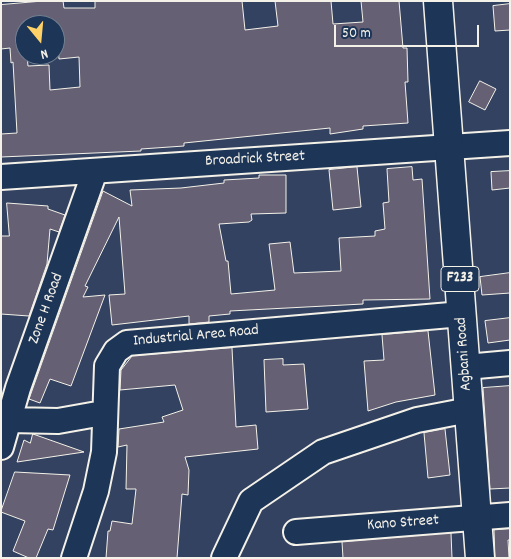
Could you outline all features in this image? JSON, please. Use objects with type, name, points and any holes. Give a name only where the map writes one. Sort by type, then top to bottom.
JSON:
[{"type":"main road","name":"Agbani Road","points":[[438,1],[480,558]]},
{"type":"street","name":"Broadrick Street","points":[[1,177],[510,143]]},
{"type":"street","name":"Zone H Road","points":[[1,446],[18,388],[96,172]]},
{"type":"street","name":"Industrial Area Road","points":[[74,558],[96,491],[104,452],[103,413],[106,366],[116,351],[127,342],[462,314]]},
{"type":"street","points":[[466,368],[510,363]]},
{"type":"street","points":[[224,558],[251,500],[323,452],[417,420],[469,410]]},
{"type":"street","points":[[9,420],[58,421],[103,413]]},
{"type":"street","name":"Kano Street","points":[[296,532],[510,515]]},
{"type":"building","points":[[63,1],[64,8],[95,8],[95,1],[242,1],[245,30],[278,26],[275,1],[331,1],[333,24],[363,22],[361,1],[399,1],[403,48],[407,48],[408,82],[405,82],[408,123],[363,126],[363,129],[330,134],[330,128],[184,143],[184,146],[141,149],[141,151],[1,157],[1,134],[17,133],[13,62],[11,63],[10,48],[1,49],[1,5]]},
{"type":"building","points":[[510,4],[510,30],[495,31],[493,6]]},
{"type":"building","points":[[480,81],[496,89],[485,110],[469,102]]},
{"type":"building","points":[[357,167],[361,207],[333,210],[329,170]]},
{"type":"building","points":[[412,167],[413,180],[422,179],[430,299],[363,300],[363,304],[230,311],[230,314],[209,316],[209,322],[189,324],[189,316],[112,325],[109,295],[125,294],[119,217],[85,286],[88,287],[83,297],[105,295],[71,386],[50,379],[40,403],[29,399],[103,191],[132,206],[130,190],[181,188],[224,183],[224,180],[259,178],[259,175],[286,175],[286,213],[251,214],[252,220],[249,222],[219,224],[226,261],[228,261],[231,294],[275,290],[269,244],[290,242],[294,273],[341,271],[339,238],[375,236],[375,231],[385,229],[383,203],[389,202],[387,169]]},
{"type":"building","points":[[510,171],[510,188],[492,190],[491,172]]},
{"type":"building","points":[[7,203],[48,206],[48,209],[65,215],[59,232],[50,229],[47,264],[29,316],[1,314],[1,236],[9,236]]},
{"type":"building","points":[[510,273],[510,293],[482,295],[480,277]]},
{"type":"building","points":[[510,318],[510,340],[488,343],[485,321]]},
{"type":"building","points":[[428,331],[435,395],[396,402],[368,411],[364,361],[384,360],[382,335]]},
{"type":"building","points":[[232,348],[236,427],[256,425],[258,449],[185,457],[189,470],[188,495],[182,494],[177,558],[106,558],[108,531],[110,531],[112,521],[132,524],[136,489],[126,489],[127,445],[118,447],[119,429],[164,422],[162,417],[183,410],[175,385],[120,390],[121,370],[132,356]]},
{"type":"building","points":[[283,359],[283,365],[304,364],[308,409],[266,412],[264,360]]},
{"type":"building","points":[[510,386],[510,488],[490,489],[483,388]]},
{"type":"building","points":[[445,429],[450,475],[428,478],[424,433]]},
{"type":"building","points":[[33,434],[84,452],[17,462],[24,440],[30,443]]},
{"type":"building","points":[[15,472],[70,475],[53,530],[48,529],[36,558],[29,558],[13,551],[25,521],[1,512]]},
{"type":"building","points":[[510,529],[510,540],[508,540],[509,558],[495,558],[494,530]]},
{"type":"building","points":[[451,533],[452,558],[343,558],[342,542]]}]
